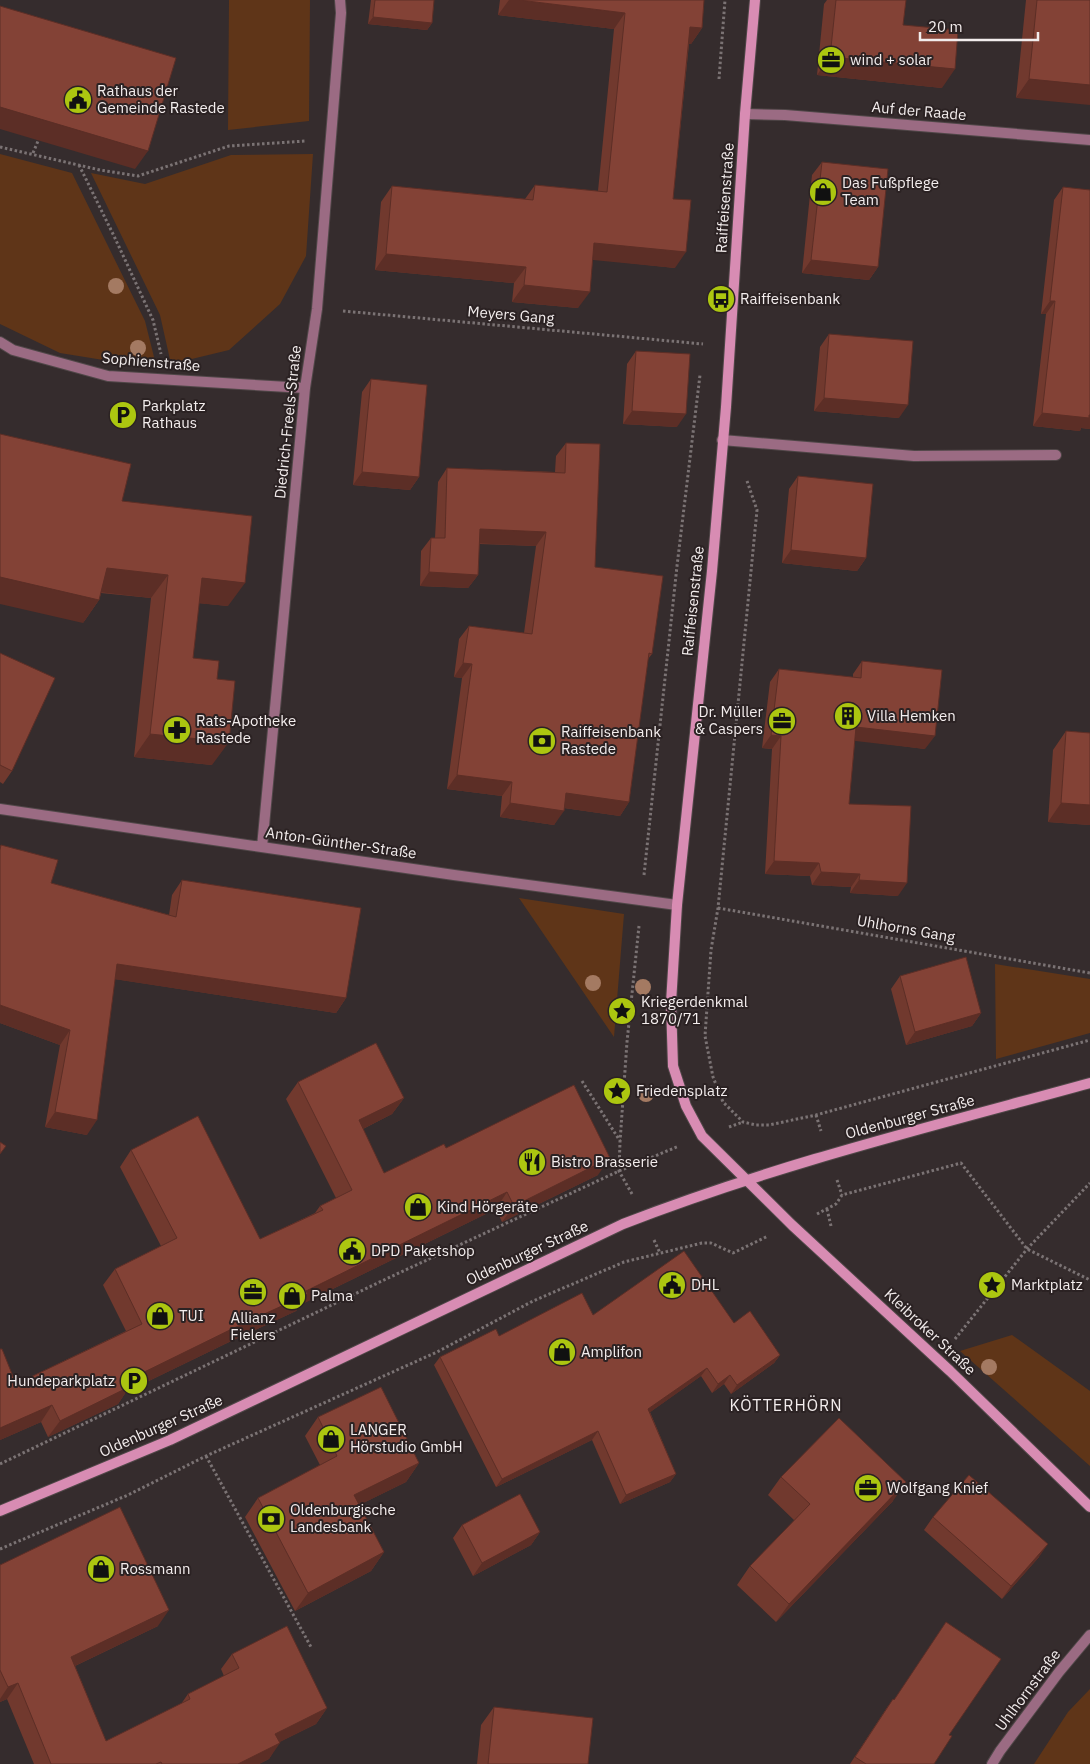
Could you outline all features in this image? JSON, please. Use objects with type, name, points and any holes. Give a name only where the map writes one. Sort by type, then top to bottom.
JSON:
[{"type":"street","name":"Diedrich-Freels-Straße","points":[[262,847],[305,388],[317,309],[341,12],[340,0]]},
{"type":"street","name":"Raiffeisenstraße","points":[[748,1180],[702,1136],[686,1106],[673,1066],[671,1003],[677,905],[712,571],[755,0]]},
{"type":"street","name":"Auf der Raade","points":[[745,114],[795,116],[1090,140]]},
{"type":"street","name":"Sophienstraße","points":[[0,342],[14,350],[108,376],[305,388]]},
{"type":"street","points":[[722,440],[914,456],[1056,455]]},
{"type":"street","name":"Anton-Günther-Straße","points":[[0,809],[677,905]]},
{"type":"street","name":"Oldenburger Straße","points":[[0,1512],[176,1437],[623,1224],[829,1154],[1090,1083]]},
{"type":"street","name":"Kleibroker Straße","points":[[748,1180],[792,1225],[950,1371],[1090,1507]]},
{"type":"street","name":"Uhlhornstraße","points":[[992,1764],[1053,1680],[1090,1635]]},
{"type":"path","points":[[719,80],[725,0]]},
{"type":"path","points":[[33,154],[38,140]]},
{"type":"path","points":[[0,147],[78,165],[138,176],[229,146],[331,140]]},
{"type":"path","points":[[78,165],[153,320],[167,380]]},
{"type":"path","name":"Meyers Gang","points":[[317,309],[703,344]]},
{"type":"path","points":[[702,354],[704,334]]},
{"type":"path","points":[[620,1171],[620,1142],[627,1042],[677,566],[700,373]]},
{"type":"path","points":[[750,442],[747,482],[757,510],[718,908],[711,950],[706,1036],[713,1077],[723,1102],[743,1122],[769,1125],[816,1115],[1090,1040]]},
{"type":"path","name":"Uhlhorns Gang","points":[[718,908],[1090,973]]},
{"type":"path","points":[[582,1081],[620,1142]]},
{"type":"path","points":[[0,1464],[386,1279],[620,1171],[702,1136]]},
{"type":"path","points":[[827,1209],[836,1204],[842,1195],[961,1163],[1027,1249],[1090,1280]]},
{"type":"path","points":[[954,1340],[1027,1249],[1090,1183]]},
{"type":"path","points":[[0,1549],[128,1494],[206,1456],[436,1352],[533,1301],[624,1262],[702,1243],[711,1243],[733,1253],[792,1225]]},
{"type":"path","points":[[206,1456],[311,1647]]},
{"type":"shaded area","points":[[229,0],[310,0],[309,121],[228,130]]},
{"type":"shaded area","points":[[0,154],[72,173],[145,321],[156,365],[122,363],[60,353],[0,324]]},
{"type":"shaded area","points":[[313,154],[306,256],[280,304],[229,350],[171,364],[160,315],[91,173],[145,184],[231,155]]},
{"type":"shaded area","points":[[519,898],[624,914],[614,1037]]},
{"type":"shaded area","points":[[995,964],[1090,979],[1090,1033],[996,1059]]},
{"type":"shaded area","points":[[1012,1335],[1090,1391],[1090,1466],[960,1351]]},
{"type":"shaded area","points":[[1090,1689],[1090,1764],[1034,1764],[1068,1712]]},
{"type":"building","points":[[375,0],[434,0],[432,23],[373,17]]},
{"type":"building","points":[[519,0],[704,0],[702,28],[690,27],[673,199],[691,200],[686,252],[594,243],[590,292],[524,285],[526,267],[386,254],[392,186],[533,200],[535,185],[607,192],[625,13]]},
{"type":"building","points":[[836,0],[906,0],[903,25],[958,30],[955,69],[830,57]]},
{"type":"building","points":[[1037,0],[1090,0],[1090,85],[1029,79]]},
{"type":"building","name":"Rathaus der Gemeinde Rastede","points":[[0,6],[176,58],[148,151],[0,107]]},
{"type":"building","points":[[822,162],[888,169],[878,267],[811,260]]},
{"type":"building","points":[[1063,187],[1090,190],[1089,418],[1042,413],[1055,301],[1050,301]]},
{"type":"building","points":[[829,334],[913,341],[908,405],[824,398]]},
{"type":"building","points":[[636,351],[690,354],[686,414],[632,411]]},
{"type":"building","points":[[371,379],[427,385],[419,477],[362,472]]},
{"type":"building","points":[[0,434],[131,464],[122,501],[252,516],[245,583],[202,578],[193,658],[219,661],[217,679],[235,681],[229,742],[150,734],[168,575],[107,568],[99,600],[0,577]]},
{"type":"building","name":"Raiffeisenbank Rastede","points":[[566,443],[600,444],[595,567],[663,576],[652,654],[649,653],[629,802],[566,793],[564,811],[510,803],[512,782],[457,775],[472,664],[463,663],[469,626],[532,634],[546,532],[480,529],[478,575],[429,572],[431,538],[445,538],[447,468],[565,473]]},
{"type":"building","points":[[798,476],[873,484],[866,558],[791,550]]},
{"type":"building","points":[[0,653],[55,678],[12,771],[0,765]]},
{"type":"building","points":[[862,661],[942,670],[935,736],[856,727],[849,804],[911,806],[907,883],[859,880],[860,874],[821,872],[819,863],[774,861],[781,736],[771,735],[779,669],[861,678]]},
{"type":"building","points":[[1066,731],[1090,733],[1090,805],[1061,803]]},
{"type":"building","points":[[1,845],[58,860],[51,883],[176,917],[182,880],[361,908],[346,998],[117,964],[97,1120],[55,1112],[70,1030],[0,1005]]},
{"type":"building","points":[[966,957],[981,1013],[915,1032],[900,976]]},
{"type":"building","points":[[376,1043],[404,1098],[359,1120],[384,1173],[444,1144],[446,1148],[574,1085],[610,1158],[514,1206],[507,1192],[306,1291],[308,1294],[126,1381],[129,1387],[60,1421],[52,1405],[0,1428],[0,1349],[2,1349],[16,1384],[142,1324],[115,1269],[177,1238],[131,1150],[198,1116],[260,1239],[323,1210],[320,1206],[352,1190],[298,1082]]},
{"type":"building","points":[[0,1142],[6,1146],[0,1154]]},
{"type":"building","points":[[684,1251],[734,1323],[750,1311],[780,1355],[737,1385],[730,1375],[718,1384],[707,1368],[648,1409],[676,1474],[626,1495],[598,1431],[502,1479],[440,1357],[496,1329],[499,1336],[582,1293],[593,1315]]},
{"type":"building","points":[[381,1387],[419,1463],[354,1495],[384,1552],[308,1593],[258,1498],[337,1456],[318,1417]]},
{"type":"building","points":[[839,1418],[906,1482],[789,1604],[750,1566],[810,1504],[781,1477]]},
{"type":"building","points":[[969,1475],[1048,1544],[1011,1586],[933,1517]]},
{"type":"building","points":[[520,1494],[540,1532],[482,1563],[462,1525]]},
{"type":"building","points":[[120,1507],[169,1610],[71,1657],[106,1741],[190,1699],[188,1694],[239,1668],[232,1654],[287,1626],[327,1708],[275,1734],[280,1743],[238,1764],[162,1764],[161,1762],[156,1764],[51,1764],[18,1683],[8,1687],[0,1670],[0,1565]]},
{"type":"building","points":[[946,1622],[1001,1659],[949,1735],[952,1736],[934,1764],[866,1764],[855,1757]]},
{"type":"building","points":[[494,1707],[593,1718],[588,1764],[488,1764]]},
{"type":"place","name":"wind + solar","points":[[831,60]]},
{"type":"place","name":"Rathaus der Gemeinde Rastede","points":[[78,100]]},
{"type":"place","name":"Das Fußpflege Team","points":[[823,192]]},
{"type":"place","name":"Raiffeisenbank","points":[[721,299]]},
{"type":"place","name":"Parkplatz Rathaus","points":[[123,415]]},
{"type":"place","name":"Villa Hemken","points":[[848,716]]},
{"type":"place","name":"Dr. Müller & Caspers","points":[[782,721]]},
{"type":"place","name":"Rats-Apotheke Rastede","points":[[177,730]]},
{"type":"place","name":"Raiffeisenbank Rastede","points":[[542,741]]},
{"type":"place","name":"Kriegerdenkmal 1870/71","points":[[622,1011]]},
{"type":"place","name":"Friedensplatz","points":[[617,1091]]},
{"type":"place","name":"Bistro Brasserie","points":[[532,1162]]},
{"type":"place","name":"Kind Hörgeräte","points":[[418,1207]]},
{"type":"place","name":"DPD Paketshop","points":[[352,1251]]},
{"type":"place","name":"DHL","points":[[672,1285]]},
{"type":"place","name":"Marktplatz","points":[[992,1285]]},
{"type":"place","name":"Allianz Fielers","points":[[253,1292]]},
{"type":"place","name":"Palma","points":[[292,1296]]},
{"type":"place","name":"TUI","points":[[160,1316]]},
{"type":"place","name":"Amplifon","points":[[562,1352]]},
{"type":"place","name":"Hundeparkplatz","points":[[134,1381]]},
{"type":"place","name":"LANGER Hörstudio GmbH","points":[[331,1439]]},
{"type":"place","name":"Wolfgang Knief","points":[[868,1488]]},
{"type":"place","name":"Oldenburgische Landesbank","points":[[271,1519]]},
{"type":"place","name":"Rossmann","points":[[101,1569]]},
{"type":"district","name":"KÖTTERHÖRN","points":[[786,1405]]}]
